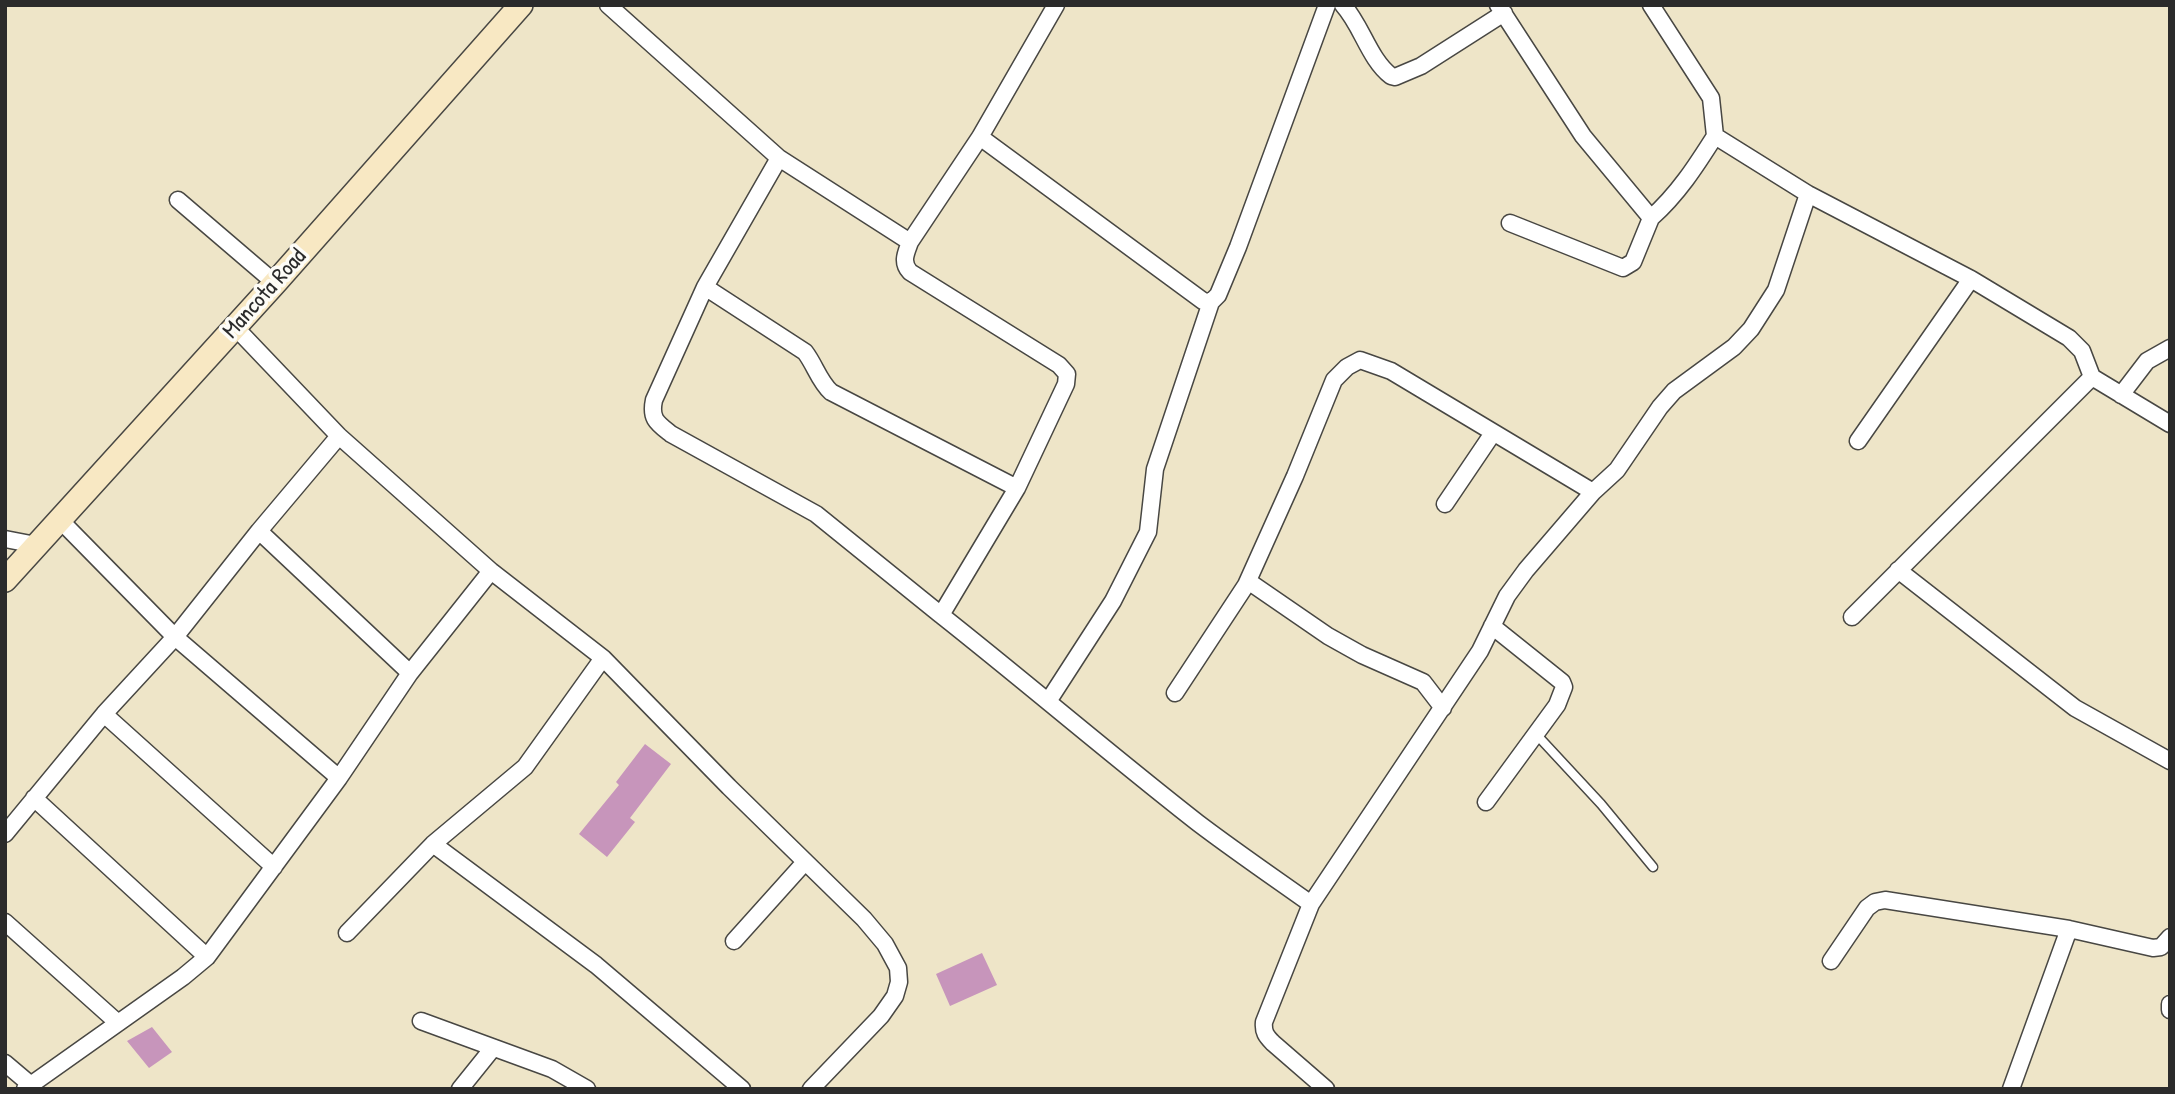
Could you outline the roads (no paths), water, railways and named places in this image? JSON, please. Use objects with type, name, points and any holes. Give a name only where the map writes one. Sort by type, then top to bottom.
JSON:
[{"type":"main road","name":"Mancota Road","points":[[5,580],[275,283],[521,5]]},
{"type":"street","points":[[608,5],[779,158],[910,242]]},
{"type":"street","points":[[940,615],[1017,488],[1066,384],[1067,374],[1059,365],[910,272],[904,259],[910,242],[980,137],[1056,5]]},
{"type":"street","points":[[1049,700],[1113,601],[1148,532],[1155,469],[1212,302],[1218,295],[1238,247],[1327,5]]},
{"type":"street","points":[[1343,5],[1355,19],[1383,68],[1395,77],[1421,66],[1501,9],[1583,136],[1651,218]]},
{"type":"street","points":[[1510,223],[1623,268],[1633,262],[1651,218],[1669,202],[1689,177],[1715,136],[1710,98],[1651,5]]},
{"type":"street","points":[[1715,136],[1808,194],[1971,279],[2069,338],[2082,351],[2092,377],[2170,424]]},
{"type":"street","points":[[980,137],[1203,301],[1212,302]]},
{"type":"street","points":[[779,158],[705,287],[654,400],[652,412],[657,423],[671,434],[816,514],[1201,825],[1311,904]]},
{"type":"street","points":[[1326,1089],[1273,1043],[1263,1029],[1311,904],[1480,652],[1507,596],[1526,570],[1594,492],[1617,470],[1674,391],[1734,347],[1764,311],[1776,290],[1808,194]]},
{"type":"street","points":[[178,200],[275,283]]},
{"type":"street","points":[[1858,441],[1971,279]]},
{"type":"street","points":[[705,287],[804,352],[814,363],[823,384],[831,392],[1017,488]]},
{"type":"street","points":[[235,327],[339,436],[491,571],[603,658],[864,919],[885,944],[898,968],[899,982],[895,996],[881,1016],[811,1089]]},
{"type":"street","points":[[2120,395],[2147,361],[2170,348]]},
{"type":"street","points":[[1175,693],[1248,581],[1334,380],[1347,367],[1360,360],[1391,371],[1594,492]]},
{"type":"street","points":[[1852,617],[2092,377]]},
{"type":"street","points":[[1445,503],[1493,433]]},
{"type":"street","points":[[5,834],[104,714],[175,637],[339,436]]},
{"type":"street","points":[[60,520],[175,637],[339,778]]},
{"type":"street","points":[[259,531],[410,673]]},
{"type":"street","points":[[5,539],[36,545]]},
{"type":"street","points":[[1898,570],[2075,708],[2170,761]]},
{"type":"street","points":[[5,1063],[28,1087],[183,978],[207,957],[339,778],[410,673],[491,571]]},
{"type":"street","points":[[1248,581],[1328,636],[1362,655],[1423,682],[1443,708]]},
{"type":"street","points":[[1486,802],[1562,697],[1564,687],[1562,682],[1492,626]]},
{"type":"street","points":[[347,933],[433,844],[525,767],[603,658]]},
{"type":"street","points":[[104,714],[274,867]]},
{"type":"street","points":[[34,798],[207,957]]},
{"type":"street","points":[[433,844],[596,965],[742,1089]]},
{"type":"street","points":[[734,941],[805,862]]},
{"type":"street","points":[[1831,961],[1867,908],[1875,902],[1885,900],[2069,929],[2153,948],[2167,946]]},
{"type":"street","points":[[5,922],[118,1023]]},
{"type":"street","points":[[2011,1089],[2069,929]]},
{"type":"street","points":[[2170,1004],[2170,1010]]},
{"type":"street","points":[[421,1021],[552,1069],[587,1089]]},
{"type":"street","points":[[460,1089],[493,1048]]},
{"type":"lane","points":[[1536,734],[1601,804],[1653,867]]}]
